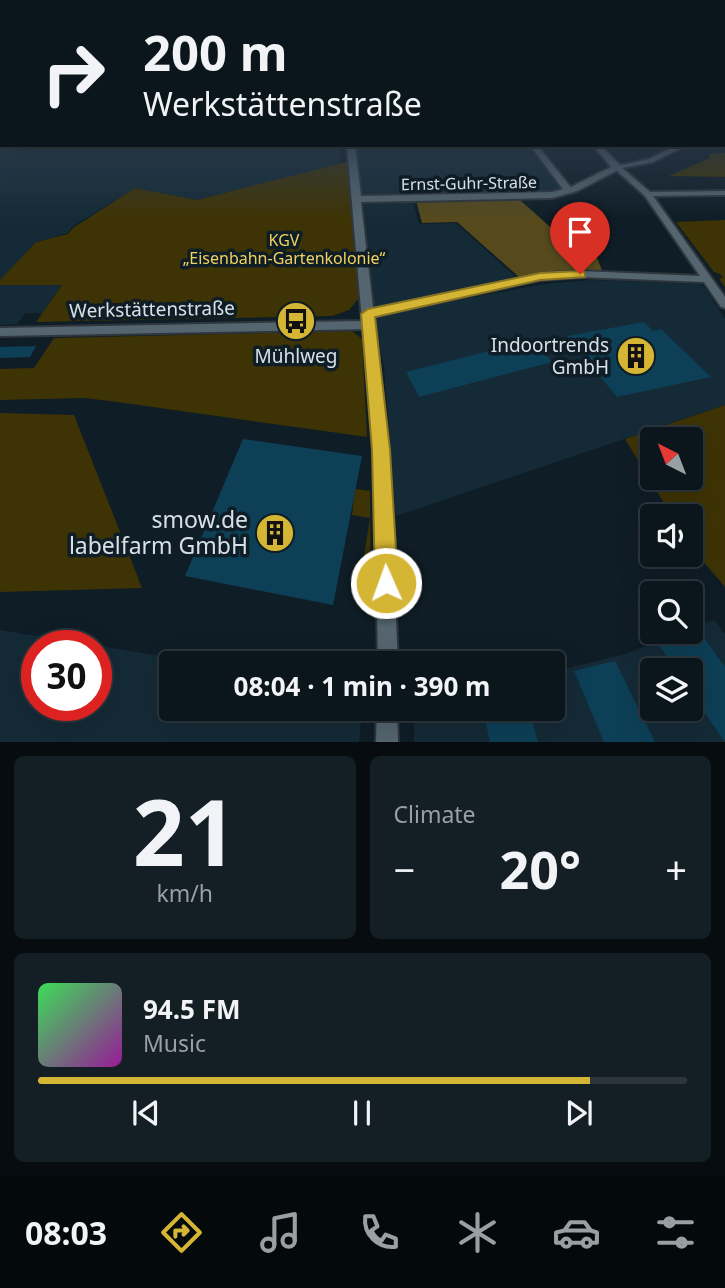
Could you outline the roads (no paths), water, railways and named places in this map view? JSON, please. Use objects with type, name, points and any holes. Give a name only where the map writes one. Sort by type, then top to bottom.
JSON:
[{"type":"street","points":[[352,151],[381,450],[388,651]]},
{"type":"street","points":[[537,151],[569,191]]},
{"type":"street","points":[[601,151],[648,194],[725,305]]},
{"type":"street","points":[[616,167],[650,161],[672,151]]},
{"type":"street","name":"Ernst-Guhr-Straße","points":[[358,199],[552,195],[569,191],[616,167]]},
{"type":"street","points":[[648,194],[725,193]]},
{"type":"street","name":"Werkstättenstraße","points":[[0,332],[305,325],[369,319],[540,277],[580,274],[705,279]]},
{"type":"street","points":[[387,721],[387,742]]},
{"type":"place","name":"Mühlweg","points":[[296,321]]},
{"type":"place","name":"Indoortrends GmbH","points":[[636,356]]},
{"type":"place","name":"smow.de labelfarm GmbH","points":[[275,533]]},
{"type":"park label","name":"KGV „Eisenbahn-Gartenkolonie“","points":[[284,249]]}]
